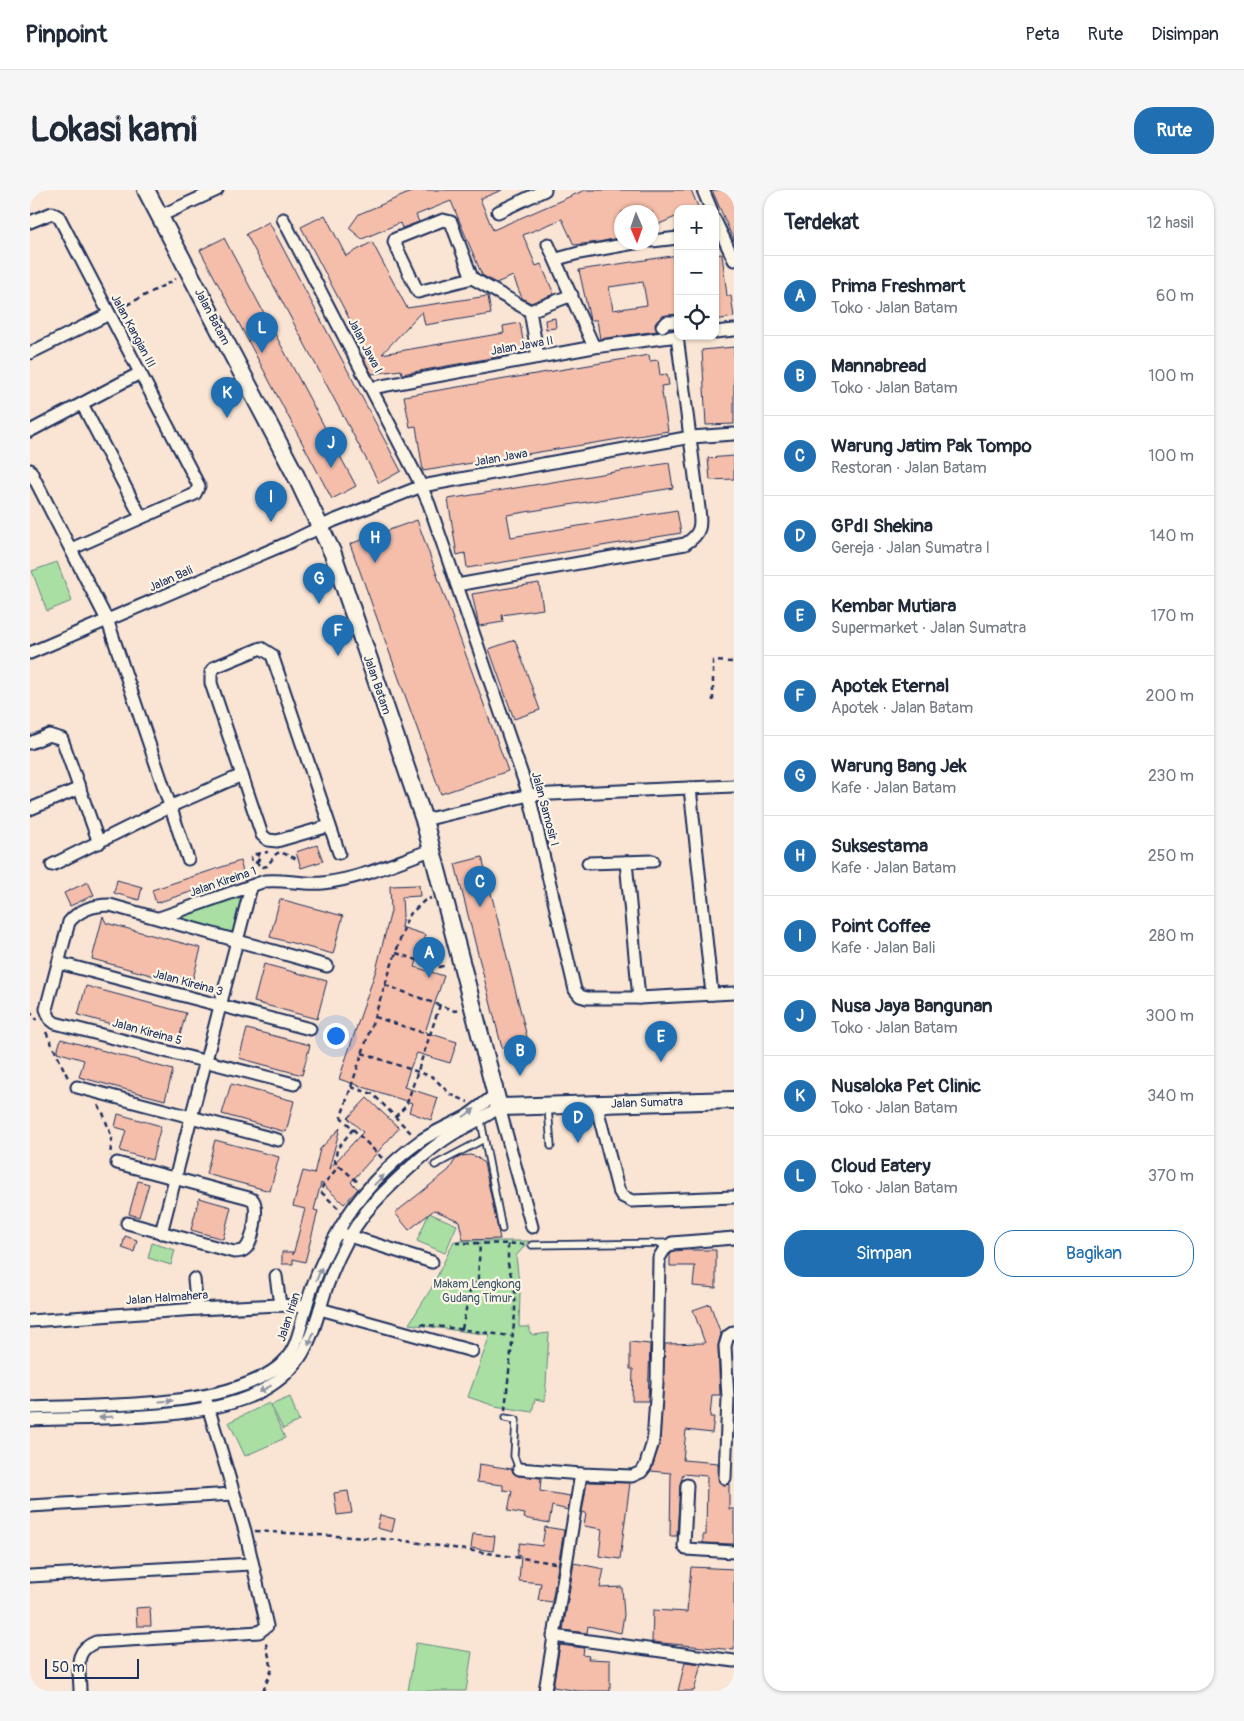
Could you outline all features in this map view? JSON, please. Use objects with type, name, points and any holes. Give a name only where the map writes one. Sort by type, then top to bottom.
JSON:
[{"type":"street","name":"Jalan Batam","points":[[147,190],[322,528],[336,564],[424,820],[497,1102]]},
{"type":"street","points":[[160,216],[217,190]]},
{"type":"street","points":[[498,212],[545,190]]},
{"type":"street","points":[[703,190],[709,205]]},
{"type":"street","name":"Jalan Kangian III","points":[[30,222],[52,213],[59,217],[198,486],[195,494],[141,517]]},
{"type":"street","name":"Jalan Jawa I","points":[[283,220],[422,486]]},
{"type":"street","points":[[472,278],[418,292],[415,290],[394,242],[403,236],[447,220],[451,222],[472,278],[530,310],[572,295]]},
{"type":"street","points":[[719,234],[734,260]]},
{"type":"street","points":[[659,240],[674,238]]},
{"type":"street","points":[[548,244],[557,259],[594,347]]},
{"type":"street","points":[[557,259],[614,247]]},
{"type":"street","points":[[530,310],[538,357]]},
{"type":"street","points":[[30,353],[108,314]]},
{"type":"street","points":[[662,326],[667,322],[674,322]]},
{"type":"street","points":[[719,332],[734,330]]},
{"type":"street","name":"Jalan Jawa II","points":[[371,388],[594,347],[674,336]]},
{"type":"street","points":[[457,585],[684,544],[693,539],[701,526],[678,340]]},
{"type":"street","points":[[30,431],[140,373]]},
{"type":"street","points":[[71,549],[141,517],[82,404]]},
{"type":"street","name":"Jalan Jawa","points":[[322,528],[333,521],[422,486],[691,437],[734,434]]},
{"type":"street","points":[[30,470],[108,622],[188,859]]},
{"type":"street","name":"Jalan Samosir I","points":[[422,486],[528,795],[575,990],[580,996],[587,998],[639,998],[734,993]]},
{"type":"street","name":"Jalan Bali","points":[[30,653],[108,622],[322,528]]},
{"type":"street","points":[[330,826],[277,841],[268,840],[262,835],[210,677],[216,667],[261,648],[272,655],[330,826],[339,853]]},
{"type":"street","points":[[30,743],[49,735],[62,739],[99,843]]},
{"type":"street","points":[[52,865],[169,807],[242,775]]},
{"type":"street","points":[[424,820],[528,795],[734,786]]},
{"type":"street","points":[[30,809],[80,788]]},
{"type":"street","points":[[690,788],[712,994]]},
{"type":"street","name":"Jalan Kireina 1","points":[[159,918],[265,881],[279,880],[299,884],[340,880],[431,850]]},
{"type":"street","points":[[626,862],[639,998]]},
{"type":"street","points":[[588,863],[653,862]]},
{"type":"street","points":[[161,1233],[251,887]]},
{"type":"street","points":[[59,963],[69,922],[74,916],[93,906],[110,905],[327,966]]},
{"type":"street","name":"Jalan Kireina 3","points":[[59,963],[310,1029]]},
{"type":"street","name":"Jalan Kireina 5","points":[[59,963],[46,1009],[50,1019],[55,1023],[294,1084]]},
{"type":"street","points":[[77,1087],[278,1140]]},
{"type":"street","name":"Jalan Sumatra","points":[[497,1102],[548,1106],[734,1100]]},
{"type":"street","points":[[497,1102],[532,1227]]},
{"type":"street","name":"Jalan Irian","points":[[30,1408],[178,1400],[205,1395],[255,1380],[297,1355],[306,1307],[338,1231],[356,1204],[391,1166],[420,1141],[468,1116],[478,1106],[497,1102]]},
{"type":"street","name":"Jalan Irian","points":[[30,1420],[178,1413],[209,1408],[264,1390],[286,1374],[314,1332],[326,1288],[349,1237],[366,1212],[409,1170],[450,1136],[480,1121],[497,1102]]},
{"type":"street","points":[[596,1104],[618,1188],[626,1199],[632,1201],[734,1197]]},
{"type":"street","points":[[117,1163],[249,1198],[256,1203],[257,1212],[248,1246],[241,1252],[127,1224]]},
{"type":"street","points":[[356,1204],[366,1212]]},
{"type":"street","points":[[338,1231],[349,1237],[432,1262]]},
{"type":"street","points":[[519,1469],[632,1476],[641,1472],[650,1456],[656,1383],[659,1258],[672,1243],[734,1238]]},
{"type":"street","points":[[276,1276],[280,1305]]},
{"type":"street","points":[[194,1279],[197,1309]]},
{"type":"street","name":"Jalan Halmahera","points":[[30,1320],[280,1305],[306,1307]]},
{"type":"street","points":[[320,1309],[472,1351]]},
{"type":"street","points":[[725,1478],[731,1398],[726,1340],[734,1332]]},
{"type":"street","points":[[80,1691],[79,1656],[82,1648],[96,1642],[260,1632],[264,1630],[267,1621],[251,1564],[245,1530],[205,1395]]},
{"type":"street","points":[[545,1691],[581,1474]]},
{"type":"street","points":[[687,1485],[684,1546],[686,1550],[734,1552]]},
{"type":"street","points":[[30,1506],[233,1494]]},
{"type":"street","points":[[30,1576],[251,1564]]},
{"type":"street","points":[[553,1636],[734,1661]]},
{"type":"lane","points":[[548,1106],[551,1146]]},
{"type":"lane","points":[[480,1121],[502,1229]]},
{"type":"lane","points":[[435,1165],[484,1139]]},
{"type":"lane","points":[[532,1245],[672,1243]]},
{"type":"lane","points":[[504,1418],[516,1420],[514,1456],[519,1469]]},
{"type":"path","points":[[108,314],[189,273]]},
{"type":"path","points":[[713,701],[714,661],[734,662]]},
{"type":"path","points":[[255,862],[263,867],[267,866],[276,854],[280,852],[297,860]]},
{"type":"path","points":[[391,1166],[341,1117],[408,916],[424,901],[442,894]]},
{"type":"path","points":[[396,953],[439,967],[460,962]]},
{"type":"path","points":[[385,985],[455,1011],[471,1007]]},
{"type":"path","points":[[395,1117],[406,1106],[440,1005]]},
{"type":"path","points":[[30,1011],[47,1033],[56,1055],[69,1076],[70,1085],[77,1087]]},
{"type":"path","points":[[375,1017],[430,1035]]},
{"type":"path","points":[[362,1054],[433,1077],[450,1094],[478,1106]]},
{"type":"path","points":[[351,1086],[373,1094],[420,1141]]},
{"type":"path","points":[[89,1090],[89,1101],[98,1104],[104,1113],[113,1142],[109,1152],[111,1159],[117,1163]]},
{"type":"path","points":[[353,1129],[337,1149],[335,1162],[368,1191]]},
{"type":"path","points":[[339,1166],[323,1185],[321,1192],[347,1216]]},
{"type":"path","points":[[456,1243],[532,1245]]},
{"type":"path","points":[[462,1330],[471,1285],[478,1280],[480,1243]]},
{"type":"path","points":[[504,1418],[511,1336],[515,1319],[515,1290],[508,1264],[508,1243]]},
{"type":"path","points":[[412,1322],[511,1336]]},
{"type":"path","points":[[245,1530],[399,1540],[567,1565]]},
{"type":"path","points":[[263,1691],[272,1669],[264,1630]]},
{"type":"green space","points":[[57,562],[72,601],[47,611],[32,571]]},
{"type":"green space","points":[[239,897],[241,901],[233,930],[229,933],[176,919],[176,917]]},
{"type":"green space","points":[[429,1213],[457,1225],[445,1253],[417,1241]]},
{"type":"green space","name":"Makam Lengkong Gudang Timur","points":[[454,1241],[529,1241],[516,1256],[520,1292],[519,1327],[530,1327],[530,1333],[534,1335],[549,1333],[545,1401],[535,1399],[532,1412],[495,1406],[468,1397],[490,1335],[409,1324],[431,1289]]},
{"type":"green space","points":[[152,1243],[175,1250],[171,1265],[148,1258]]},
{"type":"green space","points":[[290,1397],[299,1421],[283,1429],[271,1405]]},
{"type":"green space","points":[[269,1403],[285,1438],[245,1456],[229,1422]]},
{"type":"green space","points":[[416,1643],[472,1652],[466,1691],[408,1691]]},
{"type":"building","points":[[416,190],[502,190],[480,199],[493,230],[585,190],[691,190],[697,205],[674,205],[674,218],[659,224],[659,205],[614,205],[614,239],[599,242],[574,245],[562,219],[523,235],[536,266],[541,264],[554,294],[531,303],[522,298],[513,276],[496,283],[482,275],[451,201],[416,215],[419,222],[402,228],[400,223],[362,239],[349,228],[359,214]]},
{"type":"building","points":[[712,190],[734,190],[734,241],[719,205]]},
{"type":"building","points":[[325,215],[346,256],[372,242],[407,308],[488,296],[491,314],[425,325],[422,311],[382,354],[504,333],[503,326],[520,323],[525,352],[402,374],[401,370],[372,374],[365,362],[362,343],[301,227]]},
{"type":"building","points":[[269,222],[401,471],[379,483],[246,234]]},
{"type":"building","points":[[224,238],[356,486],[332,499],[200,250]]},
{"type":"building","points":[[719,254],[722,254],[727,296],[731,296],[734,317],[719,319],[719,295]]},
{"type":"building","points":[[674,256],[674,314],[662,316],[655,324],[657,331],[600,339],[597,320],[590,320],[579,270]],"holes":[[[643,282],[647,305],[613,310],[609,287]]]},
{"type":"building","points":[[555,318],[556,328],[546,329],[545,320]]},
{"type":"building","points":[[734,347],[734,424],[706,425],[702,350]]},
{"type":"building","points":[[649,355],[650,361],[658,360],[660,375],[667,374],[669,385],[661,386],[668,431],[423,471],[416,426],[410,427],[404,396]]},
{"type":"building","points":[[734,456],[734,479],[710,480],[708,458]]},
{"type":"building","points":[[669,463],[673,488],[507,515],[511,537],[677,510],[681,533],[467,568],[465,553],[457,555],[448,499]]},
{"type":"building","points":[[417,520],[508,771],[441,794],[350,544]]},
{"type":"building","points":[[539,583],[543,609],[502,615],[503,622],[479,626],[472,594]]},
{"type":"building","points":[[515,640],[540,710],[514,719],[489,649]]},
{"type":"building","points":[[317,845],[323,861],[301,868],[296,852]]},
{"type":"building","points":[[482,857],[528,1041],[502,1048],[455,864]]},
{"type":"building","points":[[240,861],[244,875],[156,903],[152,890]]},
{"type":"building","points":[[117,880],[142,887],[139,900],[114,893]]},
{"type":"building","points":[[88,882],[94,895],[70,906],[64,893]]},
{"type":"building","points":[[419,885],[420,896],[402,897],[403,916],[401,927],[426,935],[415,967],[444,976],[425,1032],[457,1042],[450,1063],[417,1053],[404,1087],[438,1098],[431,1120],[409,1112],[412,1103],[339,1079],[376,970],[391,911],[390,886]]},
{"type":"building","points":[[280,899],[343,916],[333,954],[270,937]]},
{"type":"building","points":[[103,916],[106,923],[201,948],[191,986],[92,959]]},
{"type":"building","points":[[264,964],[327,981],[317,1019],[254,1002]]},
{"type":"building","points":[[86,986],[186,1013],[178,1042],[78,1015]]},
{"type":"building","points":[[247,1029],[310,1045],[302,1075],[239,1058]]},
{"type":"building","points":[[61,1039],[173,1070],[165,1100],[79,1077],[84,1060],[57,1052]]},
{"type":"building","points":[[231,1084],[294,1101],[286,1132],[222,1114]]},
{"type":"building","points":[[367,1098],[399,1128],[351,1182],[358,1189],[344,1204],[321,1183],[314,1210],[318,1211],[305,1262],[293,1259],[293,1264],[282,1264],[282,1252],[293,1252],[293,1255],[305,1209],[293,1206],[303,1171],[314,1174],[320,1149],[340,1128],[329,1169],[363,1132],[348,1118]]},
{"type":"building","points":[[118,1114],[161,1126],[152,1160],[120,1151],[126,1130],[115,1127]]},
{"type":"building","points":[[215,1140],[279,1157],[270,1191],[206,1174]]},
{"type":"building","points":[[470,1155],[477,1157],[484,1163],[500,1239],[463,1240],[459,1221],[434,1210],[409,1230],[395,1213],[449,1170],[455,1160],[462,1156]]},
{"type":"building","points":[[138,1181],[149,1184],[139,1217],[129,1214]]},
{"type":"building","points":[[199,1198],[231,1207],[223,1239],[191,1230]]},
{"type":"building","points":[[125,1236],[137,1240],[134,1252],[122,1248]]},
{"type":"building","points":[[716,1250],[716,1288],[693,1286],[695,1266],[670,1266],[670,1255],[674,1251]]},
{"type":"building","points":[[710,1304],[721,1334],[718,1346],[720,1395],[712,1395],[710,1417],[714,1417],[712,1433],[686,1430],[683,1460],[718,1463],[719,1482],[724,1485],[729,1484],[729,1509],[734,1509],[734,1544],[703,1543],[703,1535],[706,1535],[707,1476],[683,1474],[680,1485],[677,1536],[670,1536],[671,1473],[651,1471],[660,1443],[665,1344],[705,1343],[693,1310]]},
{"type":"building","points":[[630,1342],[650,1344],[648,1401],[632,1401],[633,1369],[630,1369]]},
{"type":"building","points":[[479,1464],[512,1469],[518,1476],[541,1478],[540,1491],[570,1496],[568,1510],[552,1506],[549,1523],[524,1518],[525,1514],[508,1511],[512,1491],[503,1490],[503,1485],[477,1482]]},
{"type":"building","points":[[587,1482],[630,1483],[620,1559],[599,1556],[602,1529],[584,1526],[586,1513],[582,1512]]},
{"type":"building","points":[[348,1491],[352,1513],[337,1515],[334,1493]]},
{"type":"building","points":[[380,1515],[395,1519],[392,1532],[377,1528]]},
{"type":"building","points":[[545,1527],[564,1530],[552,1602],[538,1600],[541,1583],[519,1581],[521,1556],[517,1555],[520,1543],[542,1546]]},
{"type":"building","points":[[473,1534],[495,1536],[493,1551],[471,1548]]},
{"type":"building","points":[[574,1563],[604,1569],[600,1588],[622,1587],[624,1615],[621,1633],[588,1626],[587,1633],[563,1630]]},
{"type":"building","points":[[691,1567],[734,1569],[734,1650],[652,1642],[653,1610],[687,1612]]},
{"type":"building","points":[[150,1607],[151,1626],[137,1626],[136,1608]]},
{"type":"building","points":[[560,1645],[584,1648],[583,1655],[589,1656],[588,1659],[610,1660],[610,1691],[578,1691],[553,1687]]},
{"type":"building","points":[[685,1662],[701,1664],[694,1691],[678,1691]]},
{"type":"place","name":"Cloud Eatery","points":[[262,353]]},
{"type":"place","name":"Nusaloka Pet Clinic","points":[[227,418]]},
{"type":"place","name":"Nusa Jaya Bangunan","points":[[331,468]]},
{"type":"place","name":"Point Coffee","points":[[271,522]]},
{"type":"place","name":"Suksestama","points":[[375,563]]},
{"type":"place","name":"Warung Bang Jek","points":[[319,604]]},
{"type":"place","name":"Apotek Eternal","points":[[338,656]]},
{"type":"place","name":"Warung Jatim Pak Tompo","points":[[480,907]]},
{"type":"place","name":"Prima Freshmart","points":[[429,978]]},
{"type":"place","name":"Kembar Mutiara","points":[[661,1062]]},
{"type":"place","name":"Mannabread","points":[[520,1076]]},
{"type":"place","name":"GPdI Shekina","points":[[578,1143]]}]
